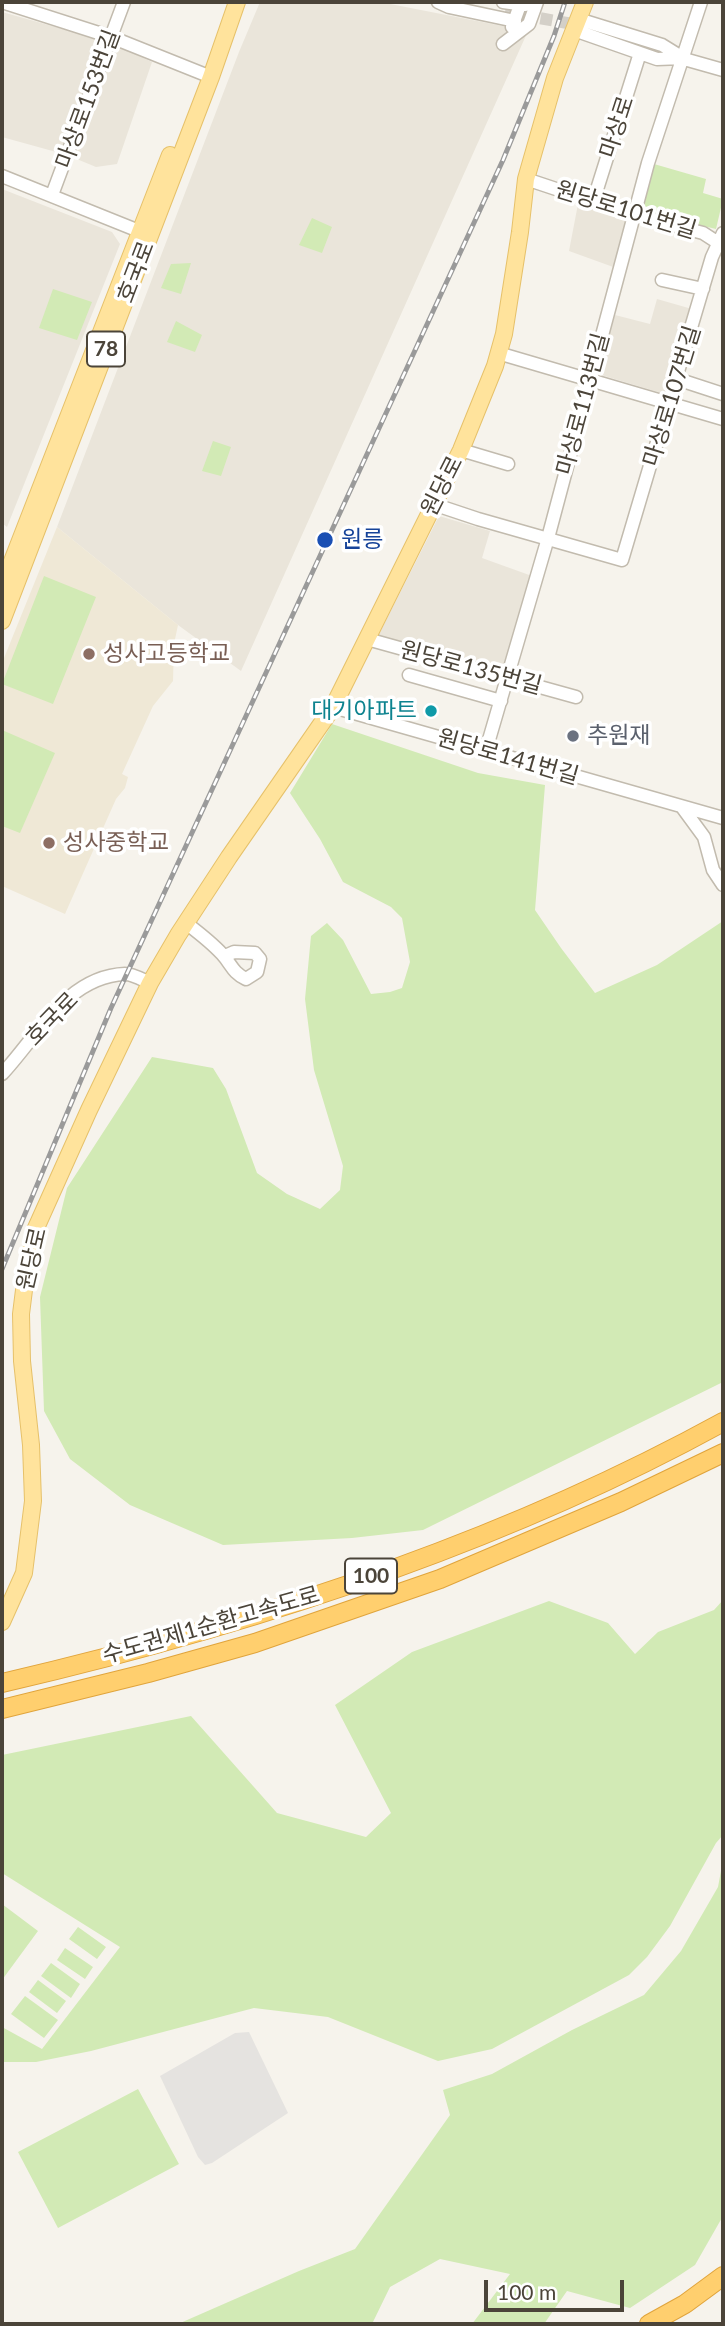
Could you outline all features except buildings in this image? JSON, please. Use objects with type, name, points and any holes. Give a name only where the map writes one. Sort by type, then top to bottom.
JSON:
[{"type":"highway","name":"수도권제1순환고속도로","points":[[2,1683],[138,1650],[378,1574],[482,1534],[636,1468],[723,1422]]},
{"type":"highway","name":"수도권제1순환고속도로","points":[[2,1709],[255,1643],[440,1579],[621,1502],[723,1453]]},
{"type":"highway","points":[[649,2324],[685,2304],[723,2276]]},
{"type":"main road","name":"호국로","points":[[2,621],[206,76],[227,2]]},
{"type":"main road","name":"호국로","points":[[2,587],[139,231],[237,2]]},
{"type":"main road","name":"원당로","points":[[2,1622],[24,1573],[33,1501],[21,1314],[36,1228],[150,983],[186,923],[333,707],[461,450],[498,353],[512,285],[526,179],[555,78],[585,2]]},
{"type":"street","points":[[2,2],[111,37],[206,76]]},
{"type":"street","name":"마상로153번길","points":[[52,195],[124,2]]},
{"type":"street","points":[[438,2],[449,7],[508,12],[520,5],[536,4],[528,24],[503,44],[508,12]]},
{"type":"street","points":[[454,2],[508,12]]},
{"type":"street","name":"마상로113번길","points":[[486,750],[548,538],[648,163],[701,2]]},
{"type":"street","points":[[576,24],[657,59],[683,58]]},
{"type":"street","points":[[576,24],[662,46],[683,58]]},
{"type":"street","points":[[624,40],[723,70]]},
{"type":"street","name":"마상로","points":[[593,202],[640,53]]},
{"type":"street","name":"호국로","points":[[2,176],[139,231]]},
{"type":"street","name":"원당로101번길","points":[[526,179],[722,241]]},
{"type":"street","name":"마상로107번길","points":[[548,538],[622,559],[712,257],[722,241]]},
{"type":"street","points":[[662,280],[703,289]]},
{"type":"street","points":[[498,353],[723,419]]},
{"type":"street","points":[[677,379],[723,394]]},
{"type":"street","points":[[461,450],[508,464]]},
{"type":"street","points":[[433,504],[548,538]]},
{"type":"street","name":"원당로135번길","points":[[367,639],[576,696]]},
{"type":"street","points":[[409,675],[500,701]]},
{"type":"street","name":"원당로141번길","points":[[333,707],[723,818]]},
{"type":"street","points":[[682,807],[704,837],[713,870],[723,885]]},
{"type":"street","points":[[186,923],[225,956]]},
{"type":"street","name":"호국로","points":[[2,1074],[55,1009],[72,994],[99,979],[128,973],[150,983]]},
{"type":"shaded area","points":[[260,2],[380,2],[528,31],[241,671],[178,625],[57,527]]},
{"type":"shaded area","points":[[2,12],[109,42],[152,62],[117,164],[96,167],[67,155],[2,137]]},
{"type":"shaded area","points":[[2,189],[112,232],[120,244],[7,527],[2,523]]},
{"type":"shaded area","points":[[578,204],[629,218],[616,268],[569,251]]},
{"type":"shaded area","points":[[657,299],[692,309],[668,395],[598,374],[615,315],[650,324]]},
{"type":"shaded area","points":[[439,516],[490,531],[482,558],[532,576],[506,673],[378,636]]},
{"type":"shaded area","name":"성사고등학교","points":[[57,527],[178,625],[174,644],[173,681],[153,706],[122,774],[128,777],[125,788],[116,799],[65,914],[2,886],[2,663]]},
{"type":"shaded area","points":[[249,2032],[288,2113],[205,2165],[198,2157],[160,2076],[235,2033]]},
{"type":"green space","points":[[654,164],[706,179],[703,193],[723,199],[716,229],[641,211]]},
{"type":"green space","points":[[312,218],[332,227],[322,253],[299,245]]},
{"type":"green space","points":[[191,263],[181,294],[161,288],[171,264]]},
{"type":"green space","points":[[53,289],[92,302],[77,340],[39,328]]},
{"type":"green space","points":[[176,321],[202,335],[195,352],[167,342]]},
{"type":"green space","points":[[213,441],[231,447],[221,476],[202,471]]},
{"type":"green space","points":[[44,576],[96,597],[53,704],[2,684]]},
{"type":"green space","points":[[332,724],[478,773],[545,785],[535,910],[595,993],[657,965],[723,921],[723,1382],[423,1530],[352,1538],[223,1545],[130,1505],[70,1459],[44,1411],[40,1297],[67,1188],[152,1057],[213,1068],[226,1089],[257,1173],[287,1194],[320,1209],[340,1190],[343,1166],[314,1070],[305,999],[311,936],[327,923],[343,940],[371,994],[402,988],[410,962],[402,918],[391,907],[343,882],[320,839],[290,793]]},
{"type":"green space","points":[[2,730],[55,753],[20,833],[2,826]]},
{"type":"green space","points":[[723,1600],[723,1835],[670,1926],[647,1957],[629,1975],[492,2049],[438,2061],[328,2017],[254,2008],[91,2051],[36,2062],[2,2062],[2,2027],[42,2049],[120,1947],[2,1873],[2,1755],[191,1716],[277,1813],[366,1837],[391,1813],[335,1705],[412,1652],[549,1601],[608,1623],[635,1654],[658,1632],[714,1610]]},
{"type":"green space","points":[[723,1860],[723,2216],[695,2265],[630,2308],[567,2291],[544,2324],[472,2324],[510,2274],[440,2259],[390,2287],[372,2324],[178,2324],[355,2249],[450,2115],[443,2090],[492,2074],[572,2030],[644,1995],[681,1951],[718,1887]]},
{"type":"green space","points":[[2,1904],[38,1931],[2,1980]]},
{"type":"green space","points":[[78,1927],[106,1947],[97,1959],[69,1939]]},
{"type":"green space","points":[[65,1948],[93,1967],[85,1979],[57,1960]]},
{"type":"green space","points":[[51,1963],[80,1984],[71,1998],[41,1976]]},
{"type":"green space","points":[[38,1980],[66,2001],[57,2013],[29,1992]]},
{"type":"green space","points":[[25,1996],[58,2020],[44,2038],[11,2014]]},
{"type":"green space","points":[[138,2089],[179,2164],[58,2228],[18,2152]]},
{"type":"tunnel","points":[[505,12],[573,24],[624,40]]},
{"type":"railway","points":[[2,1269],[111,1008],[503,160],[554,36],[565,2]]},
{"type":"place","name":"원릉","points":[[325,540]]},
{"type":"place","name":"성사고등학교","points":[[89,654]]},
{"type":"place","name":"대기아파트","points":[[431,711]]},
{"type":"place","name":"추원재","points":[[573,736]]},
{"type":"place","name":"성사중학교","points":[[49,843]]}]
